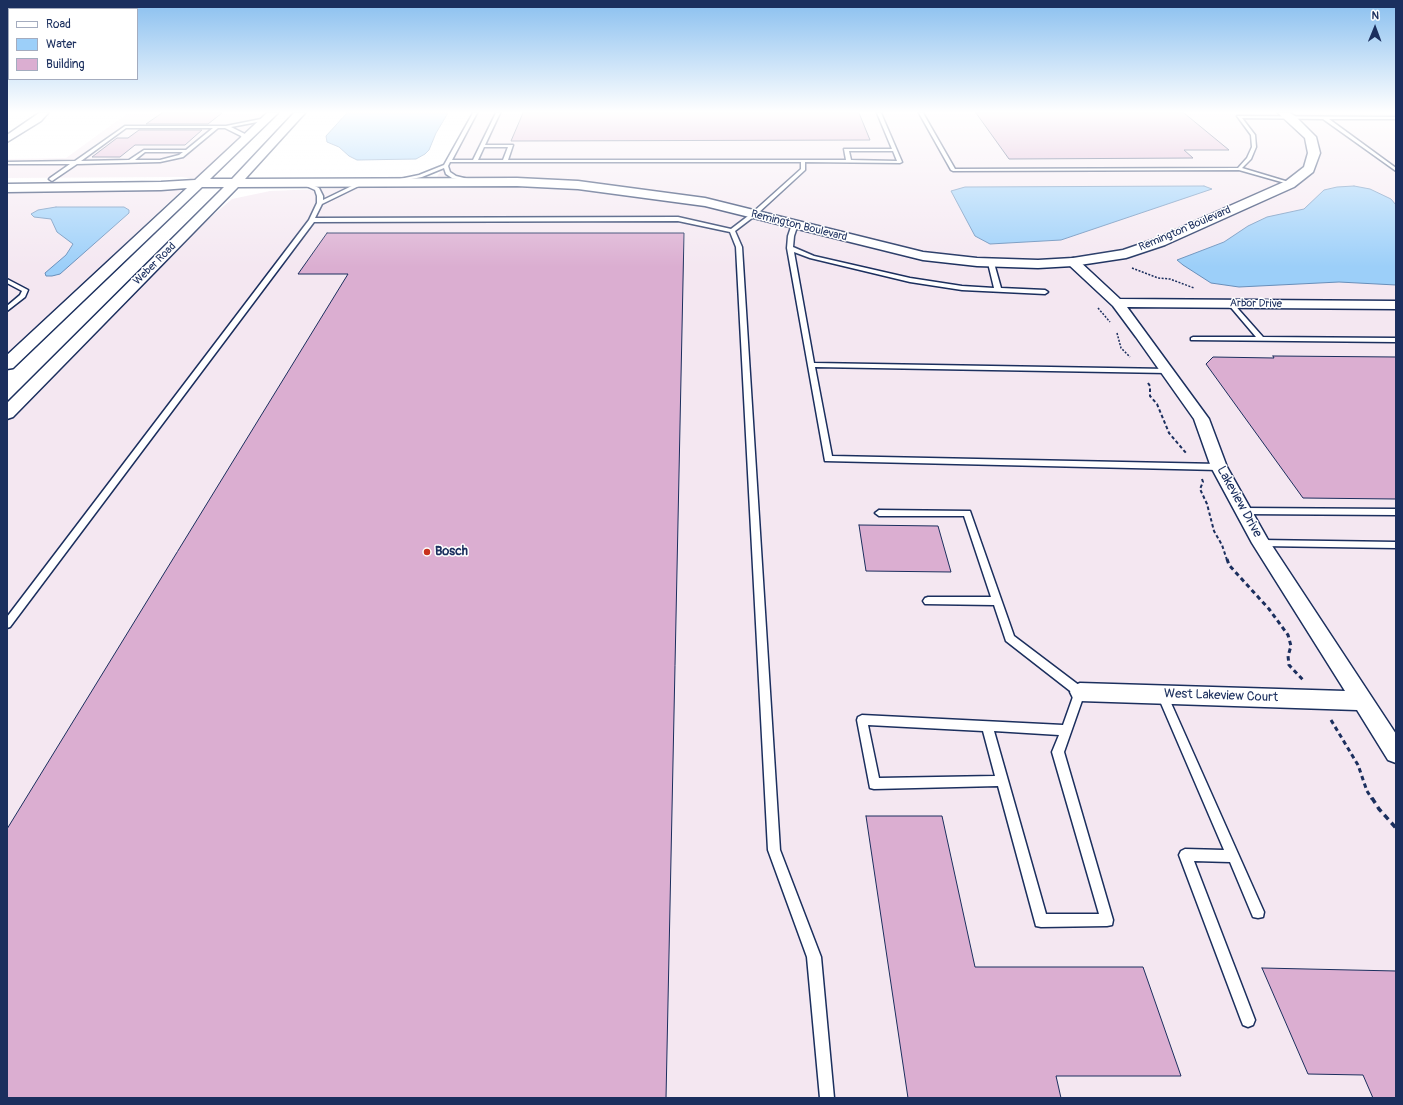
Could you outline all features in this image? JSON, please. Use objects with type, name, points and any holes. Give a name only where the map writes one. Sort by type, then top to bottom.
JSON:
[{"type":"main road","points":[[7,364],[218,165]]},
{"type":"main road","name":"Weber Road","points":[[7,413],[252,165]]},
{"type":"main road","name":"Remington Boulevard","points":[[199,183],[517,182],[612,188],[692,200],[796,224],[903,252],[949,260],[1038,264],[1072,262],[1126,254],[1160,242],[1290,184],[1309,169],[1310,165]]},
{"type":"main road","points":[[7,180],[171,178],[199,183]]},
{"type":"main road","points":[[7,188],[161,186],[199,183]]},
{"type":"street","name":"Lakeview Drive","points":[[1072,262],[1117,304],[1168,371],[1201,419],[1219,467],[1261,543],[1396,753]]},
{"type":"street","name":"Arbor Drive","points":[[1117,304],[1230,303],[1396,306]]},
{"type":"street","name":"West Lakeview Court","points":[[1080,692],[1362,701]]},
{"type":"lane","points":[[52,179],[74,165]]},
{"type":"lane","points":[[387,182],[420,176],[445,165]]},
{"type":"lane","points":[[448,165],[448,173],[454,177],[473,182]]},
{"type":"lane","points":[[732,231],[754,214],[803,169],[803,165]]},
{"type":"lane","points":[[950,165],[953,170],[1238,169],[1290,184]]},
{"type":"lane","points":[[1238,169],[1243,165]]},
{"type":"lane","points":[[320,203],[362,182]]},
{"type":"lane","points":[[7,624],[312,220],[320,203],[320,196],[316,189],[304,183]]},
{"type":"lane","points":[[312,220],[678,218],[732,231]]},
{"type":"lane","points":[[796,224],[791,236],[790,248],[828,459],[1219,467]]},
{"type":"lane","points":[[732,231],[739,247],[774,850],[814,957],[827,1098]]},
{"type":"lane","points":[[790,248],[812,257],[910,280],[962,288],[1045,292]]},
{"type":"lane","points":[[991,263],[998,290]]},
{"type":"lane","points":[[7,282],[25,290],[23,296],[7,309]]},
{"type":"lane","points":[[1230,303],[1260,338]]},
{"type":"lane","points":[[1193,339],[1260,338],[1396,340]]},
{"type":"lane","points":[[811,365],[1168,371]]},
{"type":"lane","points":[[1243,511],[1396,512]]},
{"type":"lane","points":[[879,513],[966,513],[1010,638],[1080,692],[1058,752],[1107,920],[1041,920],[1001,781],[987,726]]},
{"type":"lane","points":[[1261,543],[1396,545]]},
{"type":"lane","points":[[928,601],[997,601]]},
{"type":"lane","points":[[1162,694],[1258,912]]},
{"type":"lane","points":[[1001,781],[874,784],[862,720],[1066,730]]},
{"type":"lane","points":[[1234,856],[1185,855],[1248,1020]]},
{"type":"path","points":[[1128,266],[1158,278],[1170,279],[1199,289]]},
{"type":"path","points":[[1097,306],[1102,315],[1111,323]]},
{"type":"path","points":[[1115,329],[1119,336],[1121,348],[1133,360]]},
{"type":"path","points":[[1146,379],[1150,386],[1150,396],[1157,404],[1169,433],[1189,455]]},
{"type":"path","points":[[1200,475],[1203,482],[1200,489],[1207,504],[1214,531],[1222,545],[1229,565],[1282,626],[1288,635],[1291,646],[1288,656],[1289,665],[1297,672],[1337,728],[1358,765],[1367,791],[1379,809],[1396,828]]},
{"type":"shaded area","points":[[7,165],[216,165],[200,180],[182,177],[7,178]]},
{"type":"shaded area","points":[[444,165],[1396,165],[1396,1098],[7,1098],[7,415],[197,229],[232,199],[270,191],[372,187],[437,177]]},
{"type":"shaded area","points":[[182,190],[7,354],[7,191]]},
{"type":"water","points":[[1204,186],[1212,189],[1061,240],[990,244],[975,236],[951,191],[965,187]]},
{"type":"water","points":[[1354,186],[1370,189],[1391,199],[1396,205],[1396,285],[1339,282],[1239,287],[1211,283],[1177,260],[1224,242],[1248,226],[1267,217],[1304,209],[1324,190],[1337,187]]},
{"type":"water","points":[[56,207],[124,207],[129,210],[129,213],[60,274],[46,276],[45,273],[66,255],[73,244],[57,232],[51,219],[34,217],[31,214],[38,210]]},
{"type":"building","name":"Bosch","points":[[327,233],[684,233],[666,1098],[7,1098],[7,829],[348,274],[298,274]]},
{"type":"building","points":[[1273,356],[1396,357],[1396,499],[1303,498],[1206,364],[1213,357],[1274,358]]},
{"type":"building","points":[[859,525],[938,526],[951,572],[866,571]]},
{"type":"building","points":[[866,816],[942,816],[975,967],[1143,967],[1181,1076],[1056,1076],[1061,1098],[908,1098]]},
{"type":"building","points":[[1262,968],[1396,971],[1396,1098],[1373,1098],[1363,1075],[1308,1074]]},
{"type":"place","name":"Bosch","points":[[427,552]]}]
